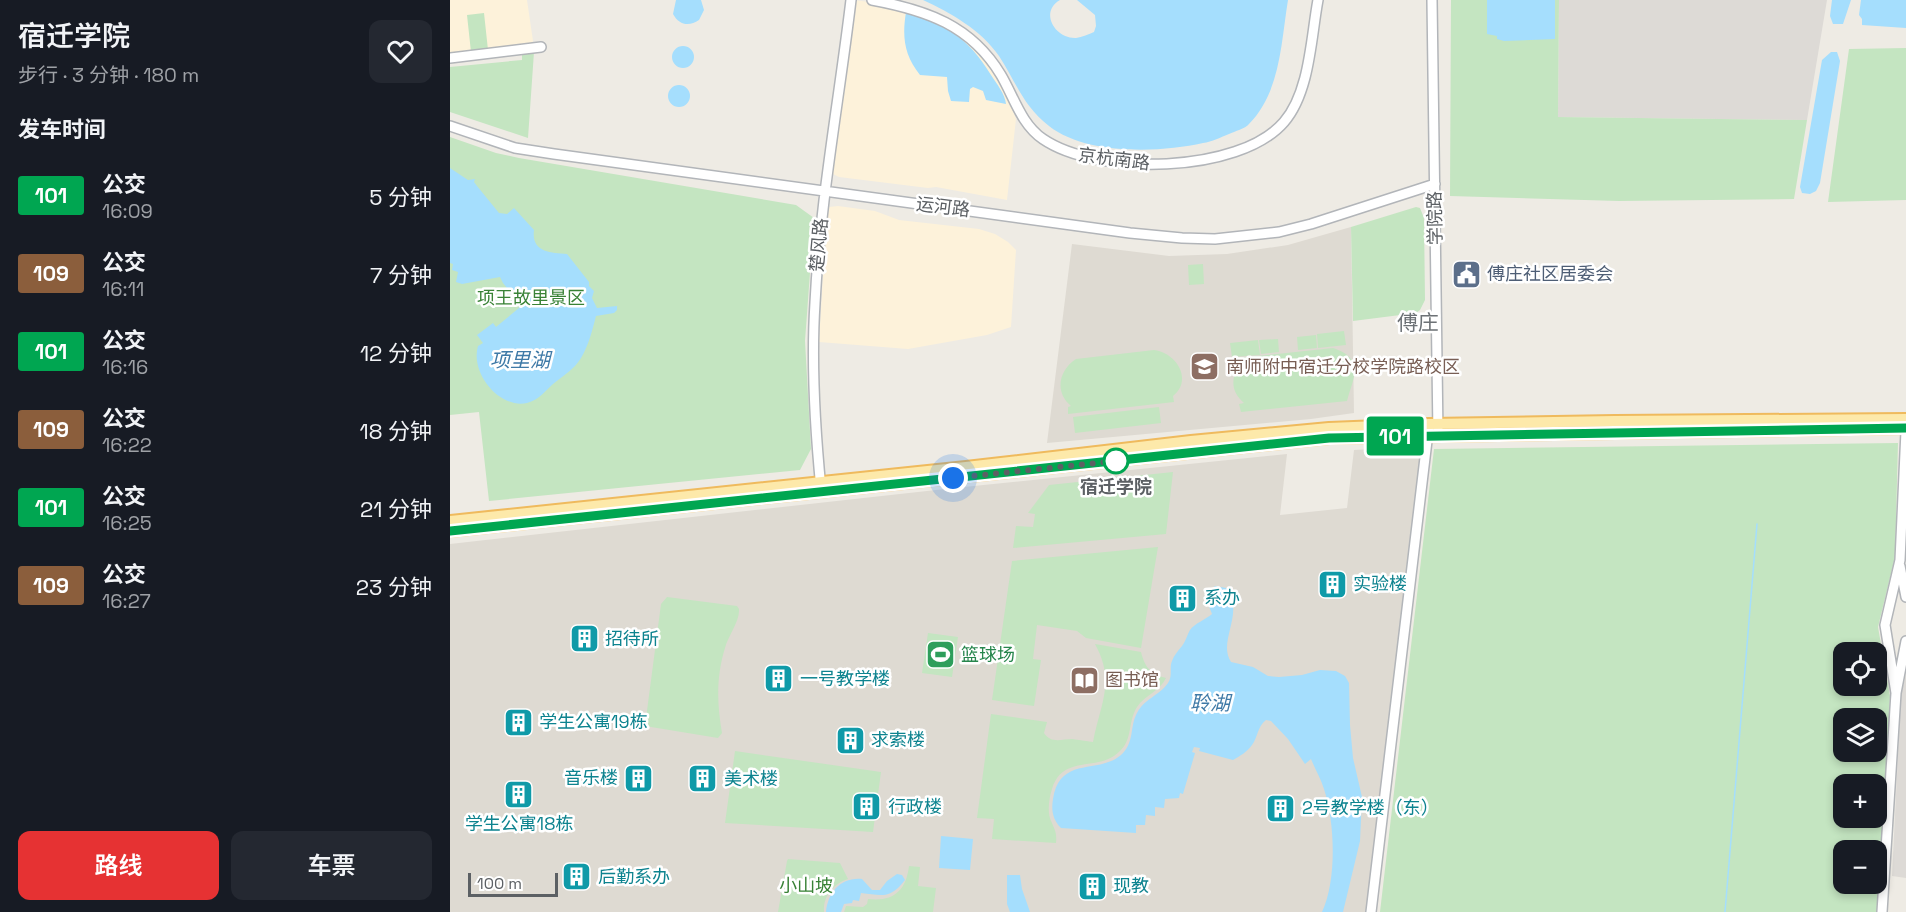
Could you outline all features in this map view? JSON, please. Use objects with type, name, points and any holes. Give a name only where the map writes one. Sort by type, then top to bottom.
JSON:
[{"type":"main road","points":[[450,521],[1433,429],[1906,419]]},
{"type":"main road","points":[[1433,429],[1906,430]]},
{"type":"main road","points":[[450,531],[820,487]]},
{"type":"street","name":"楚风路","points":[[820,487],[814,304],[824,192],[851,0]]},
{"type":"street","name":"京杭南路","points":[[872,0],[909,7],[935,16],[979,44],[1000,75],[1022,118],[1035,133],[1052,144],[1083,157],[1164,164],[1215,158],[1238,152],[1262,139],[1284,122],[1298,100],[1305,75],[1318,0]]},
{"type":"street","name":"学院路","points":[[1371,912],[1433,429],[1435,184],[1432,0]]},
{"type":"street","points":[[450,58],[541,47]]},
{"type":"street","name":"运河路","points":[[450,126],[515,148],[1161,237],[1215,239],[1279,232],[1435,184]]},
{"type":"street","points":[[1896,693],[1885,625],[1900,560],[1906,430]]},
{"type":"street","points":[[1900,560],[1906,597]]},
{"type":"street","points":[[1882,912],[1896,693],[1906,641]]},
{"type":"shaded area","points":[[450,0],[527,0],[533,41],[531,44],[450,54]]},
{"type":"shaded area","points":[[854,0],[898,6],[921,13],[970,41],[985,60],[1009,101],[1016,119],[1007,200],[936,187],[928,188],[839,177],[833,174]]},
{"type":"shaded area","points":[[1559,0],[1827,0],[1807,120],[1558,117]]},
{"type":"shaded area","points":[[838,206],[875,211],[899,220],[979,229],[995,234],[1008,242],[1016,250],[1011,327],[987,335],[908,349],[819,342],[827,209]]},
{"type":"shaded area","name":"南师附中宿迁分校学院路校区","points":[[1351,227],[1354,413],[1047,443],[1072,244],[1169,256],[1227,254],[1288,245]]},
{"type":"shaded area","name":"宿迁学院","points":[[1421,446],[1368,912],[450,912],[450,544],[1287,454],[1280,515],[1347,508],[1354,450]]},
{"type":"shaded area","points":[[1906,674],[1906,878],[1892,876],[1901,695]]},
{"type":"green space","points":[[1451,0],[1559,0],[1558,117],[1807,120],[1794,199],[1619,201],[1450,196]]},
{"type":"green space","points":[[484,13],[488,50],[471,52],[467,15]]},
{"type":"green space","points":[[1906,48],[1906,200],[1828,202],[1849,49]]},
{"type":"green space","points":[[534,52],[528,138],[450,112],[450,67],[522,60],[522,54]]},
{"type":"green space","name":"项王故里景区","points":[[450,137],[496,153],[519,158],[796,205],[814,218],[805,341],[811,449],[800,470],[489,501],[479,412],[450,415]]},
{"type":"green space","points":[[1416,207],[1420,208],[1424,218],[1425,300],[1420,310],[1416,313],[1353,321],[1351,227]]},
{"type":"green space","points":[[1203,264],[1204,284],[1189,285],[1188,265]]},
{"type":"green space","points":[[1344,331],[1346,345],[1318,348],[1317,334]]},
{"type":"green space","points":[[1316,335],[1317,348],[1298,350],[1297,337]]},
{"type":"green space","points":[[1278,339],[1279,352],[1261,354],[1259,340]]},
{"type":"green space","points":[[1258,340],[1260,355],[1232,357],[1230,343]]},
{"type":"green space","points":[[1333,348],[1343,352],[1354,364],[1354,377],[1347,401],[1241,412],[1239,404],[1244,403],[1237,395],[1234,386],[1234,376],[1238,365],[1231,366],[1230,359]]},
{"type":"green space","points":[[1154,350],[1169,356],[1180,368],[1182,382],[1179,390],[1173,396],[1174,402],[1068,414],[1068,407],[1071,406],[1062,394],[1061,381],[1066,369],[1076,359]]},
{"type":"green space","points":[[1159,407],[1161,423],[1075,433],[1073,417]]},
{"type":"green space","points":[[1898,443],[1895,557],[1878,627],[1881,642],[1833,642],[1833,696],[1887,696],[1887,679],[1890,696],[1887,755],[1887,708],[1833,708],[1833,762],[1887,762],[1886,774],[1833,774],[1833,828],[1883,828],[1883,840],[1833,840],[1833,894],[1880,894],[1879,912],[1380,912],[1434,449]]},
{"type":"green space","points":[[1173,472],[1166,534],[1013,548],[1016,526],[1033,527],[1035,514],[1028,513],[1049,485]]},
{"type":"green space","points":[[1158,547],[1141,648],[1086,638],[1077,631],[1037,625],[1033,659],[1041,660],[1034,706],[992,700],[1012,561]]},
{"type":"green space","points":[[667,597],[737,606],[739,609],[720,669],[718,701],[722,733],[718,738],[645,726],[661,604]]},
{"type":"green space","name":"篮球场","points":[[928,633],[958,637],[952,677],[922,673]]},
{"type":"green space","points":[[1095,644],[1141,652],[1149,670],[1166,678],[1137,707],[1128,739],[1121,751],[1106,760],[1070,768],[1057,779],[1049,801],[1050,818],[1056,834],[1056,843],[992,839],[994,819],[977,818],[991,714],[1047,722],[1044,733],[1053,740],[1072,739],[1093,742],[1105,682],[1105,670]]},
{"type":"green space","points":[[735,751],[881,772],[873,832],[725,823]]},
{"type":"green space","name":"小山坡","points":[[788,859],[840,863],[848,879],[830,891],[825,901],[824,912],[778,912]]},
{"type":"green space","points":[[909,866],[920,867],[918,886],[936,888],[933,912],[844,912],[846,906],[863,907],[867,904],[868,899],[885,899],[897,893],[905,882]]},
{"type":"water","points":[[676,0],[701,0],[704,10],[699,20],[688,24],[678,21],[673,14]]},
{"type":"water","points":[[923,0],[1060,0],[1051,11],[1052,24],[1062,34],[1076,38],[1094,32],[1096,26],[1095,15],[1077,0],[1288,0],[1274,81],[1260,111],[1249,124],[1242,129],[1206,142],[1145,150],[1102,147],[1082,142],[1049,126],[1026,102],[999,56],[983,38],[955,17]]},
{"type":"water","points":[[1487,0],[1555,0],[1555,39],[1504,41],[1497,39],[1497,36],[1487,34]]},
{"type":"water","points":[[1832,0],[1851,0],[1843,24],[1833,24],[1830,16]]},
{"type":"water","points":[[1861,0],[1906,0],[1906,28],[1862,25],[1859,15]]},
{"type":"water","points":[[906,12],[945,28],[965,42],[998,85],[1006,104],[986,100],[983,91],[973,87],[970,89],[969,102],[951,101],[947,77],[920,75],[910,60],[905,45]]},
{"type":"water","points":[[683,46],[693,53],[694,57],[687,67],[683,68],[673,61],[672,57],[679,47]]},
{"type":"water","points":[[1831,52],[1837,52],[1840,61],[1820,183],[1816,191],[1810,194],[1802,193],[1800,187],[1822,60]]},
{"type":"water","points":[[679,85],[687,88],[690,96],[687,104],[679,107],[671,104],[668,96],[671,88]]},
{"type":"water","name":"项里湖","points":[[450,168],[468,180],[475,179],[474,182],[499,213],[507,214],[514,208],[534,230],[536,243],[543,250],[567,254],[594,291],[592,298],[597,308],[617,306],[614,313],[596,316],[588,343],[579,361],[542,395],[531,402],[517,403],[497,395],[489,387],[478,367],[478,346],[483,343],[477,335],[493,323],[496,327],[519,308],[519,303],[500,277],[462,284],[456,282],[458,272],[452,270],[453,264],[450,263]]},
{"type":"water","name":"聆湖","points":[[1215,586],[1226,588],[1231,597],[1233,616],[1227,645],[1231,662],[1253,667],[1268,676],[1279,677],[1302,675],[1320,670],[1336,671],[1345,676],[1349,683],[1353,758],[1362,797],[1360,841],[1343,912],[1322,912],[1330,884],[1333,851],[1328,802],[1323,785],[1311,759],[1305,764],[1288,739],[1271,721],[1266,720],[1263,723],[1250,747],[1233,760],[1199,751],[1200,748],[1194,747],[1192,752],[1195,753],[1183,794],[1180,793],[1179,798],[1165,799],[1164,808],[1155,807],[1155,816],[1146,815],[1145,825],[1136,825],[1136,833],[1061,828],[1054,818],[1053,799],[1057,785],[1064,776],[1082,768],[1104,764],[1123,753],[1139,710],[1168,683],[1173,659],[1190,630],[1212,614],[1207,596]]},
{"type":"water","points":[[941,836],[973,839],[970,870],[939,868]]},
{"type":"water","points":[[897,874],[902,875],[905,880],[895,891],[885,895],[861,893],[859,901],[853,900],[852,903],[844,904],[841,912],[826,912],[833,892],[842,883],[862,879],[872,890],[880,890]]},
{"type":"water","points":[[1007,875],[1020,875],[1030,912],[1010,912],[1007,904]]},
{"type":"waterway","points":[[1725,912],[1757,524]]},
{"type":"bus line","name":"101","points":[[450,531],[1329,438],[1906,428]]},
{"type":"place","name":"傅庄社区居委会","points":[[1466,274]]},
{"type":"place","name":"南师附中宿迁分校学院路校区","points":[[1205,367]]},
{"type":"place","name":"宿迁学院","points":[[1116,461]]},
{"type":"place","name":"实验楼","points":[[1332,584]]},
{"type":"place","name":"系办","points":[[1183,598]]},
{"type":"place","name":"招待所","points":[[584,639]]},
{"type":"place","name":"篮球场","points":[[940,655]]},
{"type":"place","name":"一号教学楼","points":[[779,679]]},
{"type":"place","name":"图书馆","points":[[1084,680]]},
{"type":"place","name":"学生公寓19栋","points":[[518,722]]},
{"type":"place","name":"求索楼","points":[[850,740]]},
{"type":"place","name":"音乐楼","points":[[639,778]]},
{"type":"place","name":"美术楼","points":[[703,779]]},
{"type":"place","name":"学生公寓18栋","points":[[519,795]]},
{"type":"place","name":"行政楼","points":[[867,807]]},
{"type":"place","name":"2号教学楼（东）","points":[[1281,808]]},
{"type":"place","name":"后勤系办","points":[[577,877]]},
{"type":"place","name":"现教","points":[[1092,886]]},
{"type":"district","name":"傅庄","points":[[1418,323]]},
{"type":"route","points":[[953,478],[1116,461]]}]
